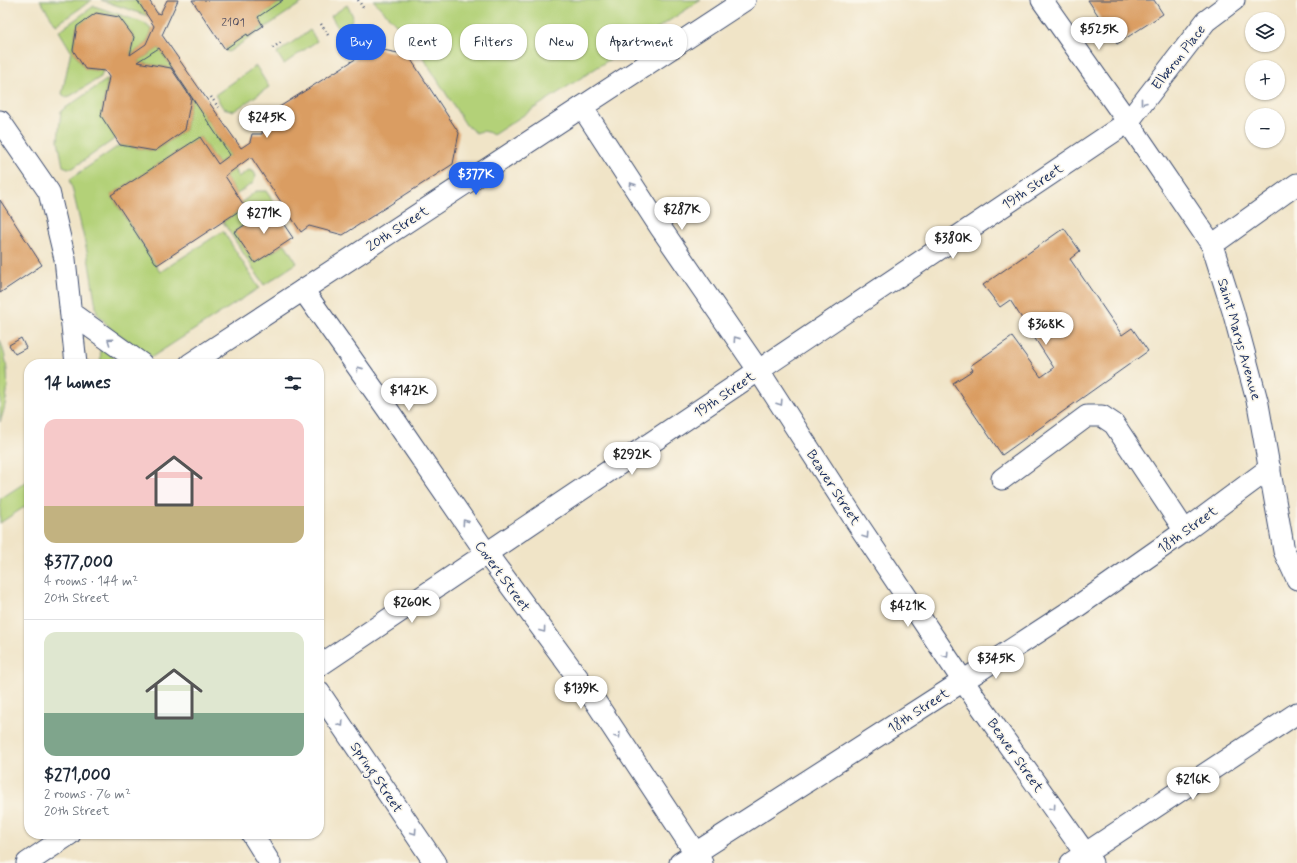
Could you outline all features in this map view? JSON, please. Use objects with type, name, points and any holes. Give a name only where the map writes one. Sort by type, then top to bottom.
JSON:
[{"type":"street","name":"20th Street","points":[[198,359],[745,0]]},
{"type":"street","name":"Saint Marys Avenue","points":[[1042,0],[1212,245],[1233,311],[1258,404],[1284,551],[1297,579]]},
{"type":"street","name":"Elberon Place","points":[[1128,122],[1206,20],[1234,0]]},
{"type":"street","name":"Beaver Street","points":[[582,107],[660,227],[758,371],[859,526],[1083,860]]},
{"type":"street","points":[[0,121],[48,192],[65,259],[76,359]]},
{"type":"street","name":"19th Street","points":[[324,663],[1128,122]]},
{"type":"street","points":[[1212,245],[1297,184]]},
{"type":"street","name":"Covert Street","points":[[303,290],[487,554],[595,701],[692,860]]},
{"type":"street","points":[[71,313],[135,359]]},
{"type":"street","points":[[1002,479],[1087,416],[1102,416],[1114,424],[1184,532]]},
{"type":"street","name":"18th Street","points":[[692,860],[1078,606],[1184,532],[1270,468]]},
{"type":"street","name":"Spring Street","points":[[324,699],[435,863]]},
{"type":"street","points":[[1083,860],[1297,713]]},
{"type":"street","points":[[27,863],[63,839]]},
{"type":"street","points":[[255,839],[270,863]]},
{"type":"path","points":[[358,0],[364,9]]},
{"type":"path","points":[[321,24],[328,35]]},
{"type":"path","points":[[273,48],[281,42]]},
{"type":"path","points":[[212,97],[219,108]]},
{"type":"green space","points":[[40,0],[92,0],[56,25]]},
{"type":"green space","points":[[101,0],[137,0],[148,16]]},
{"type":"green space","points":[[283,0],[306,0],[227,52],[225,49],[247,34],[249,36],[263,26],[258,17]]},
{"type":"green space","points":[[373,0],[701,0],[664,24],[596,24],[596,60],[609,60],[493,135],[485,131],[476,133],[466,125],[425,60],[452,60],[452,24],[396,24]]},
{"type":"green space","points":[[347,5],[353,16],[350,24],[336,24],[331,16]]},
{"type":"green space","points":[[94,6],[144,23],[152,30],[146,44],[130,55],[134,37],[119,17],[96,13],[77,26],[73,50],[85,69],[103,71],[101,77],[67,98],[62,94],[71,51],[59,31]]},
{"type":"green space","points":[[310,30],[317,41],[284,64],[277,53]]},
{"type":"green space","points":[[159,48],[230,155],[218,164],[200,137],[111,195],[160,272],[223,231],[259,288],[152,357],[110,328],[97,313],[87,251],[70,179],[120,145],[155,151],[185,130],[191,98],[171,68],[137,62]]},
{"type":"green space","points":[[256,66],[269,87],[234,111],[223,108],[215,95]]},
{"type":"green space","points":[[108,79],[101,116],[116,138],[73,168],[63,166],[58,140],[61,111]]},
{"type":"green space","points":[[234,169],[238,177],[249,170],[254,172],[256,176],[253,183],[237,194],[225,176]]},
{"type":"green space","points":[[256,191],[266,191],[274,203],[272,207],[234,232],[255,263],[285,244],[297,263],[264,285],[223,222],[245,207],[242,202]]},
{"type":"green space","points":[[0,340],[6,360],[8,381],[6,402],[0,422]]},
{"type":"green space","points":[[100,345],[116,359],[101,359]]},
{"type":"green space","points":[[24,483],[24,507],[0,523],[0,499]]},
{"type":"building","points":[[137,0],[149,0],[157,13],[160,14],[167,0],[178,0],[162,35],[241,148],[250,142],[252,134],[262,134],[265,116],[354,60],[386,60],[386,51],[394,52],[394,60],[411,60],[459,133],[453,164],[343,235],[309,226],[301,232],[251,157],[225,176],[245,207],[157,265],[111,195],[200,137],[218,164],[230,155],[159,48],[137,62],[171,68],[191,98],[185,130],[155,151],[120,145],[101,116],[109,77],[105,71],[85,69],[73,50],[77,26],[96,13],[119,17],[134,37],[130,55],[146,44],[154,26]]},
{"type":"building","points":[[192,0],[283,0],[258,17],[263,26],[248,36],[247,34],[225,49]]},
{"type":"building","points":[[1088,0],[1154,0],[1163,14],[1117,44]]},
{"type":"building","points":[[0,200],[42,265],[0,293]]},
{"type":"building","points":[[272,207],[293,238],[255,263],[234,232]]},
{"type":"building","points":[[247,209],[251,209],[253,213],[251,217],[247,217],[245,215],[245,211]]},
{"type":"building","points":[[1064,228],[1080,251],[1070,259],[1122,335],[1132,328],[1148,351],[1002,455],[953,383],[973,370],[970,366],[1012,337],[1041,377],[1054,368],[1010,300],[1000,307],[983,285]]},
{"type":"building","points":[[21,338],[26,348],[15,354],[9,345]]}]
